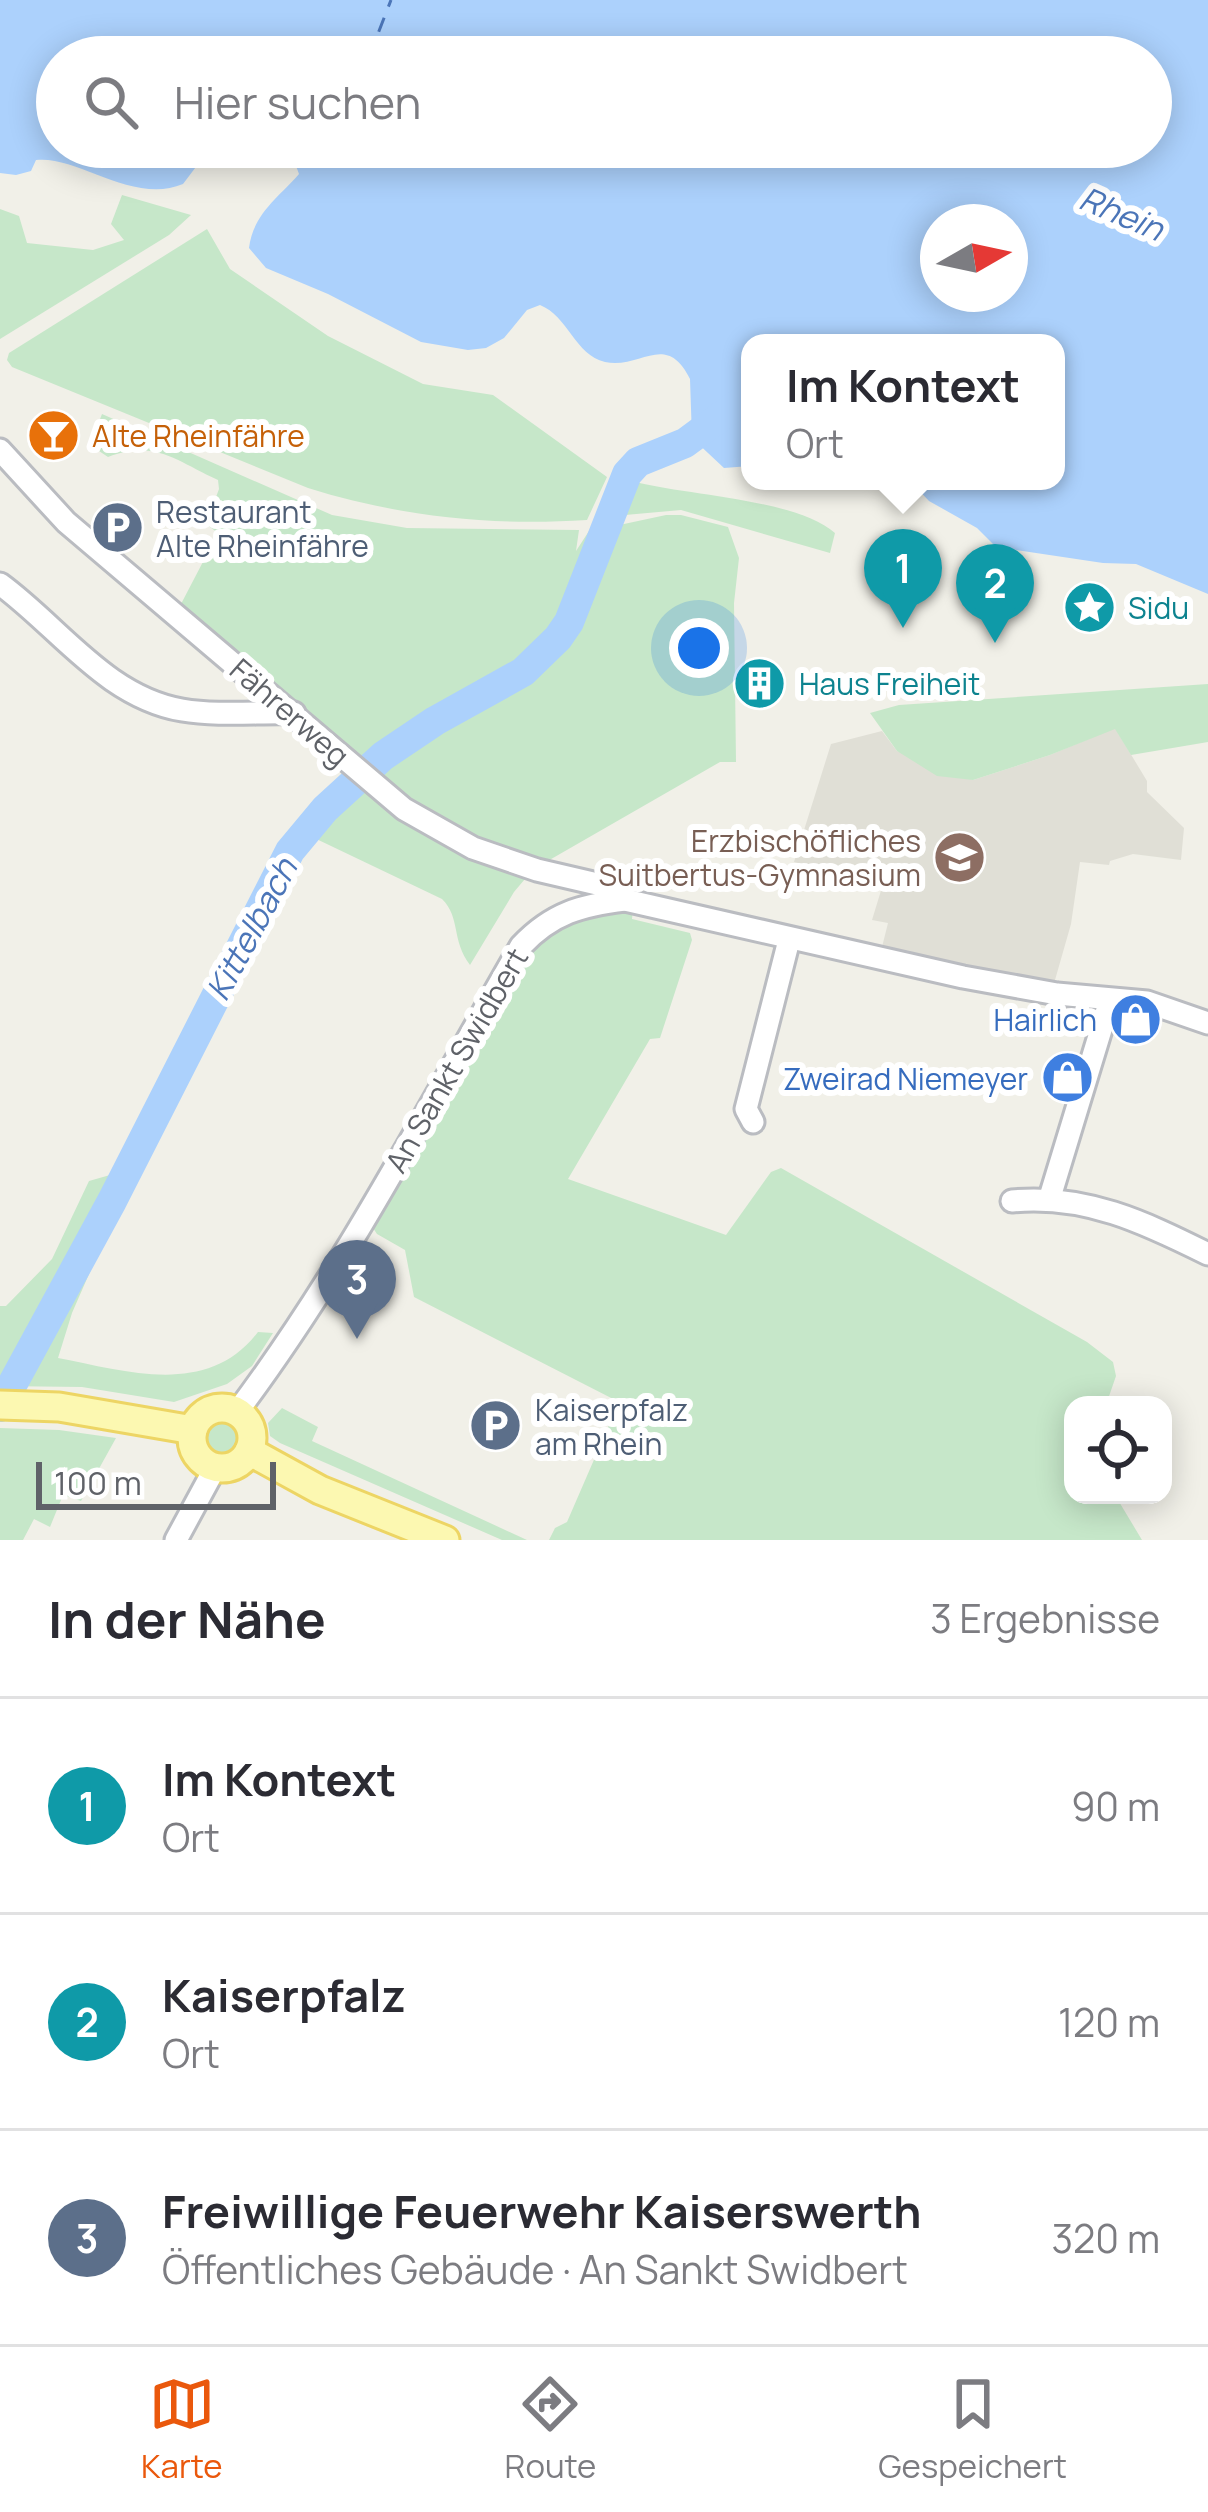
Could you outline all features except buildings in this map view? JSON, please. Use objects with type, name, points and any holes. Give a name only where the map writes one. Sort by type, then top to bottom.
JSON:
[{"type":"main road","points":[[0,1406],[36,1406],[193,1430]]},
{"type":"main road","points":[[217,1408],[237,1412],[250,1428],[249,1451],[236,1465],[215,1468],[196,1452],[193,1430],[206,1412],[217,1408]]},
{"type":"main road","points":[[249,1451],[363,1510],[445,1540]]},
{"type":"street","name":"Fährerweg","points":[[0,450],[66,522],[378,787],[434,829],[537,870],[610,887],[625,901]]},
{"type":"street","points":[[0,584],[90,664],[160,704],[185,711],[294,713]]},
{"type":"street","name":"An Sankt Swidbert","points":[[237,1412],[321,1290],[521,946],[555,916],[584,905],[625,901],[963,977],[1147,1002],[1208,1023]]},
{"type":"street","points":[[753,1122],[746,1109],[789,940]]},
{"type":"street","points":[[1051,1197],[1110,1000]]},
{"type":"street","points":[[1012,1201],[1051,1197],[1141,1221],[1208,1254]]},
{"type":"street","points":[[176,1540],[215,1468]]},
{"type":"shaded area","name":"Erzbischöfliches Suitbertus-Gymnasium","points":[[1115,728],[1147,781],[1147,792],[1184,828],[1181,860],[1133,854],[1109,865],[1080,862],[1071,924],[1053,987],[881,951],[888,923],[872,920],[883,884],[794,862],[831,744],[882,731],[897,751],[973,780]]},
{"type":"green space","points":[[122,195],[191,215],[169,235],[0,339],[0,209],[19,216],[27,243],[93,250],[124,240],[111,224]]},
{"type":"green space","points":[[207,229],[230,269],[328,336],[423,384],[493,395],[607,477],[587,520],[446,517],[343,498],[12,367],[7,360],[9,353]]},
{"type":"green space","points":[[102,414],[332,515],[407,528],[579,530],[576,551],[589,531],[599,531],[568,606],[535,654],[520,668],[357,759],[186,614],[181,604],[218,533],[206,524],[218,480],[152,451],[108,457],[90,445]]},
{"type":"green space","points":[[628,480],[794,512],[835,533],[830,553],[681,510],[614,516]]},
{"type":"green space","points":[[666,515],[728,527],[739,558],[734,603],[736,762],[720,762],[539,866],[474,843],[367,773],[522,678],[561,644],[575,623],[610,527]]},
{"type":"green space","points":[[1208,684],[1208,742],[1131,755],[1115,729],[973,780],[937,776],[897,751],[870,713],[899,705]]},
{"type":"green space","points":[[361,784],[530,873],[470,965],[442,899],[308,835]]},
{"type":"green space","points":[[633,907],[632,919],[690,933],[692,940],[660,1038],[650,1039],[568,1179],[726,1235],[771,1172],[781,1168],[1087,1342],[1113,1362],[1116,1376],[1109,1396],[1064,1396],[1064,1504],[1120,1504],[1142,1540],[549,1540],[555,1528],[567,1522],[619,1402],[414,1297],[405,1250],[377,1234],[371,1225],[527,952],[550,933],[603,912]]},
{"type":"green space","points":[[117,1173],[113,1219],[58,1358],[138,1373],[191,1373],[238,1353],[258,1332],[273,1333],[252,1366],[227,1384],[174,1402],[82,1387],[0,1386],[0,1306],[6,1306],[52,1259],[89,1181]]},
{"type":"green space","points":[[282,1408],[318,1427],[312,1441],[527,1540],[502,1540],[280,1443],[270,1436],[268,1423]]},
{"type":"green space","points":[[222,1417],[236,1423],[242,1437],[236,1451],[222,1457],[208,1451],[202,1437],[208,1423]]},
{"type":"green space","points":[[0,1428],[116,1438],[81,1501],[63,1495],[50,1527],[34,1519],[23,1540],[0,1540]]},
{"type":"water","name":"Rhein","points":[[0,0],[1208,0],[1208,594],[1136,564],[996,547],[977,528],[919,490],[1065,490],[1065,334],[741,334],[741,467],[724,468],[692,438],[690,379],[672,357],[662,354],[605,362],[586,352],[558,318],[540,305],[527,310],[504,338],[486,348],[468,350],[421,342],[266,268],[249,248],[261,216],[299,174],[297,168],[1172,168],[1172,36],[36,36],[36,160],[31,171],[0,173]]},
{"type":"water","points":[[78,168],[195,168],[183,184],[145,188]]},
{"type":"waterway","name":"Kittelbach","points":[[0,1407],[112,1201],[290,851],[325,809],[383,756],[523,672],[558,638],[569,622],[627,474],[638,462],[685,443],[741,402]]},
{"type":"ferry route","points":[[377,36],[391,0]]},
{"type":"place","name":"Alte Rheinfähre","points":[[53,435]]},
{"type":"place","name":"Restaurant Alte Rheinfähre","points":[[117,528]]},
{"type":"place","name":"Sidu","points":[[1089,607]]},
{"type":"place","name":"Im Kontext","points":[[903,628]]},
{"type":"place","name":"Kaiserpfalz","points":[[995,643]]},
{"type":"place","name":"Haus Freiheit","points":[[760,683]]},
{"type":"place","name":"Erzbischöfliches Suitbertus-Gymnasium","points":[[960,857]]},
{"type":"place","name":"Hairlich","points":[[1136,1019]]},
{"type":"place","name":"Zweirad Niemeyer","points":[[1067,1078]]},
{"type":"place","name":"Freiwillige Feuerwehr Kaiserswerth","points":[[357,1339]]},
{"type":"place","name":"Kaiserpfalz am Rhein","points":[[496,1426]]}]
